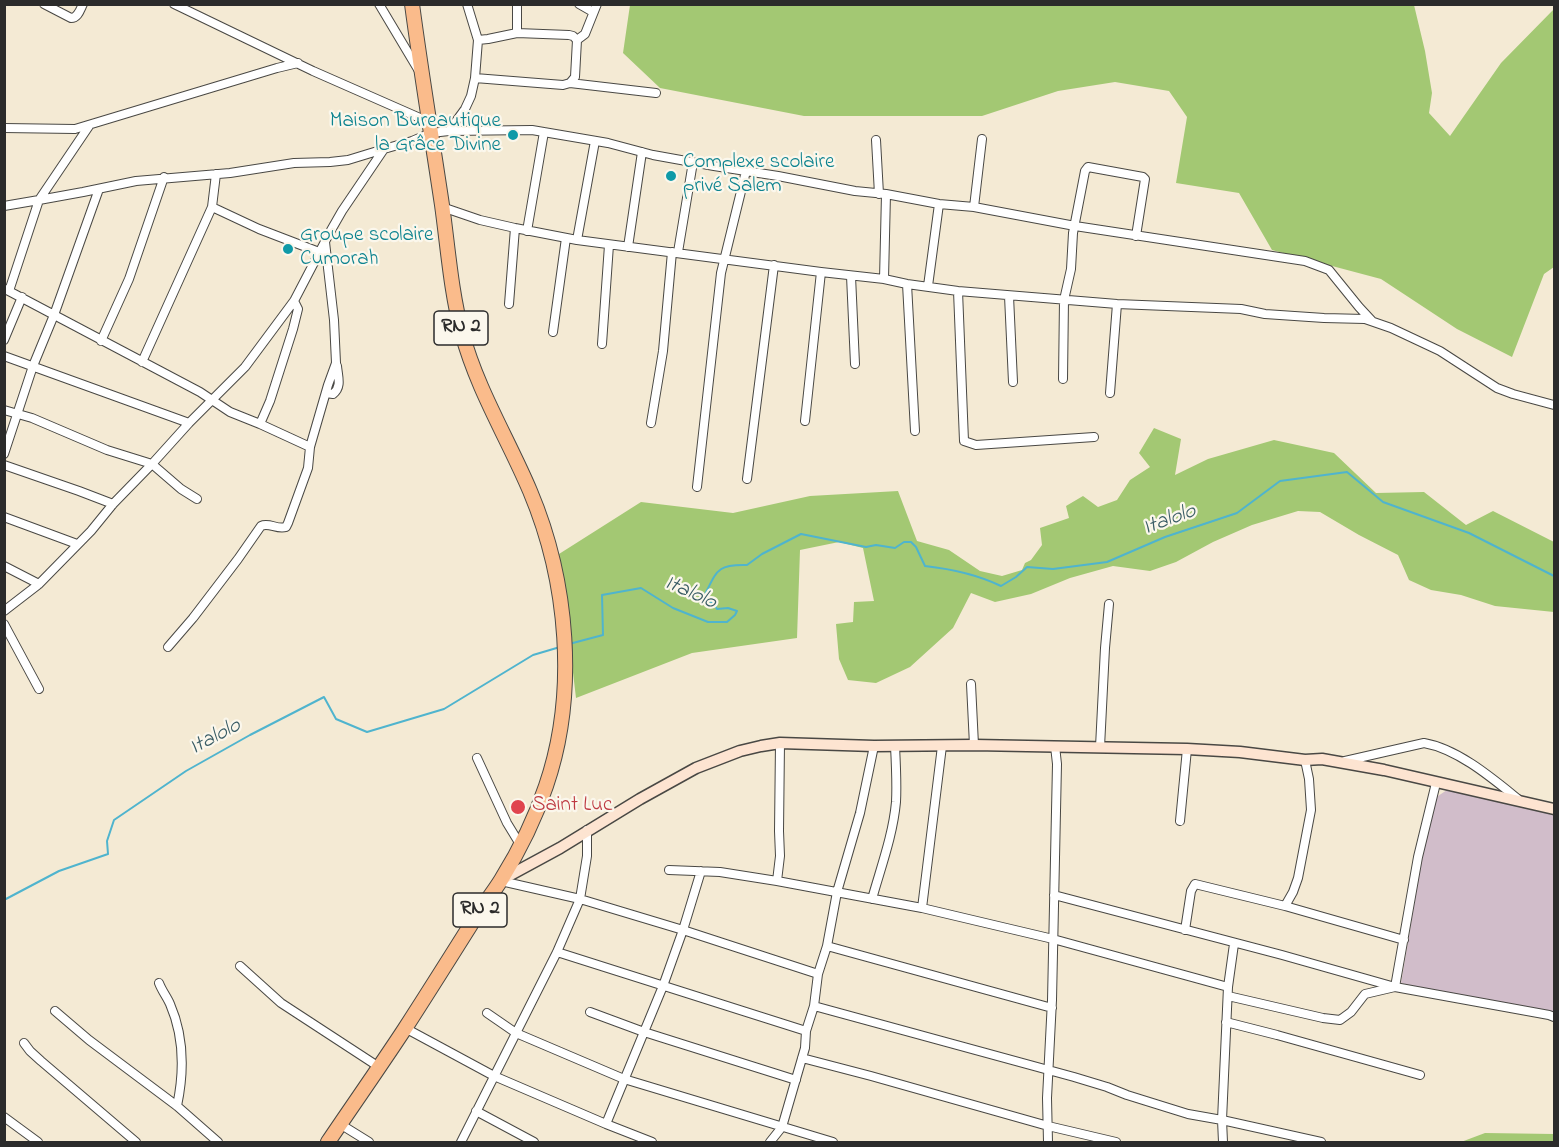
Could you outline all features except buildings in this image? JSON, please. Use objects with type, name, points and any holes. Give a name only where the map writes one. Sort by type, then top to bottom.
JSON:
[{"type":"highway","name":"RN 2","points":[[328,1143],[405,1028],[521,846],[546,789],[562,722],[565,652],[555,570],[541,518],[477,376],[462,331],[412,4]]},
{"type":"street","points":[[44,4],[71,18],[77,16],[83,4]]},
{"type":"street","points":[[174,4],[430,127],[449,130],[544,132],[855,191],[974,207],[1074,226],[1305,261],[1329,270],[1372,321]]},
{"type":"street","points":[[379,4],[422,78]]},
{"type":"street","points":[[449,130],[465,109],[475,78],[478,40],[467,4]]},
{"type":"street","points":[[517,4],[517,33]]},
{"type":"street","points":[[577,40],[585,34],[595,8],[579,4]]},
{"type":"street","points":[[478,40],[517,33],[573,36],[577,40],[575,77],[570,83]]},
{"type":"street","points":[[4,128],[65,130],[90,126],[298,63]]},
{"type":"street","points":[[475,78],[562,86],[570,83],[656,93]]},
{"type":"street","points":[[90,126],[39,200],[7,290],[200,392],[230,412],[310,447]]},
{"type":"street","points":[[4,206],[164,177],[216,174],[294,163],[348,160],[412,141],[430,127]]},
{"type":"street","points":[[527,231],[544,132]]},
{"type":"street","points":[[974,207],[982,139]]},
{"type":"street","points":[[876,140],[882,194],[884,279]]},
{"type":"street","points":[[577,240],[595,141]]},
{"type":"street","points":[[4,611],[39,584],[189,423],[245,367],[294,301],[342,211],[384,149]]},
{"type":"street","points":[[628,247],[642,152]]},
{"type":"street","points":[[651,423],[663,351],[675,252],[693,162]]},
{"type":"street","points":[[1063,379],[1064,300],[1071,269],[1074,226],[1085,171],[1088,167],[1145,179],[1136,236]]},
{"type":"street","points":[[697,487],[721,273],[746,171]]},
{"type":"street","points":[[142,362],[212,207],[216,174]]},
{"type":"street","points":[[101,341],[129,279],[164,177]]},
{"type":"street","points":[[4,454],[33,366],[54,315],[99,189]]},
{"type":"street","points":[[928,286],[939,204]]},
{"type":"street","points":[[212,207],[259,229],[319,252]]},
{"type":"street","points":[[442,207],[480,220],[577,240],[884,279],[958,291],[1117,304],[1241,309],[1277,315],[1360,318],[1392,328],[1440,351],[1497,388],[1554,405]]},
{"type":"street","points":[[509,304],[515,228]]},
{"type":"street","points":[[553,332],[566,238]]},
{"type":"street","points":[[168,646],[193,618],[261,526],[286,527],[308,468],[310,447],[336,363],[334,320],[325,240]]},
{"type":"street","points":[[602,344],[609,245]]},
{"type":"street","points":[[747,479],[774,265]]},
{"type":"street","points":[[805,421],[821,272]]},
{"type":"street","points":[[851,276],[855,364]]},
{"type":"street","points":[[907,284],[915,431]]},
{"type":"street","points":[[958,291],[964,441],[976,445],[1094,437]]},
{"type":"street","points":[[1009,296],[1013,382]]},
{"type":"street","points":[[4,340],[22,297]]},
{"type":"street","points":[[260,424],[270,401],[293,329],[298,309],[294,301]]},
{"type":"street","points":[[1110,393],[1117,304]]},
{"type":"street","points":[[4,356],[189,423]]},
{"type":"street","points":[[4,410],[32,418],[107,450],[152,464],[197,500]]},
{"type":"street","points":[[4,465],[113,504]]},
{"type":"street","points":[[4,517],[77,544]]},
{"type":"street","points":[[4,566],[39,584]]},
{"type":"street","points":[[1100,747],[1109,604]]},
{"type":"street","points":[[4,624],[39,689]]},
{"type":"street","points":[[971,684],[974,745]]},
{"type":"street","points":[[777,881],[780,856],[780,743]]},
{"type":"street","points":[[501,880],[696,768],[740,751],[780,743],[874,746],[1055,746],[1240,752],[1341,762],[1554,809]]},
{"type":"street","points":[[1341,762],[1424,743],[1432,744],[1476,766],[1522,802]]},
{"type":"street","points":[[770,1143],[782,1126],[805,1048],[806,1031],[814,1005],[818,974],[827,946],[837,892],[860,813],[874,746]]},
{"type":"street","points":[[872,899],[893,824],[897,783],[895,746]]},
{"type":"street","points":[[922,908],[942,746]]},
{"type":"street","points":[[1048,1143],[1047,1098],[1052,1008],[1057,764],[1055,746]]},
{"type":"street","points":[[1180,821],[1187,749]]},
{"type":"street","points":[[477,758],[507,823],[521,846]]},
{"type":"street","points":[[1285,906],[1298,878],[1311,810],[1310,779],[1305,760]]},
{"type":"street","points":[[1395,987],[1419,857],[1436,783]]},
{"type":"street","points":[[460,1143],[557,952],[580,899],[586,866],[587,830]]},
{"type":"street","points":[[669,870],[720,872],[922,908],[1053,939],[1323,1018],[1340,1020],[1351,1012],[1365,994],[1395,987]]},
{"type":"street","points":[[606,1124],[663,986],[701,871]]},
{"type":"street","points":[[501,880],[580,899],[818,974]]},
{"type":"street","points":[[1185,930],[1191,891],[1195,884],[1285,906],[1404,940]]},
{"type":"street","points":[[1054,895],[1395,987],[1554,1017]]},
{"type":"street","points":[[1223,1143],[1226,1022],[1234,944]]},
{"type":"street","points":[[827,946],[1052,1008]]},
{"type":"street","points":[[557,952],[806,1031]]},
{"type":"street","points":[[240,966],[281,1003],[379,1067]]},
{"type":"street","points":[[159,983],[170,1004],[178,1029],[181,1086],[177,1106]]},
{"type":"street","points":[[814,1005],[1107,1087],[1188,1114],[1321,1143]]},
{"type":"street","points":[[55,1011],[89,1040],[177,1106],[218,1143]]},
{"type":"street","points":[[590,1012],[644,1032],[796,1080]]},
{"type":"street","points":[[487,1013],[516,1033],[624,1079],[833,1143]]},
{"type":"street","points":[[1226,1022],[1420,1075]]},
{"type":"street","points":[[405,1028],[494,1076],[652,1143]]},
{"type":"street","points":[[24,1043],[41,1061],[136,1143]]},
{"type":"street","points":[[802,1058],[1116,1143]]},
{"type":"street","points":[[476,1111],[534,1143]]},
{"type":"street","points":[[4,1117],[38,1143]]},
{"type":"street","points":[[340,1124],[369,1143]]},
{"type":"shaded area","points":[[1447,790],[1554,815],[1554,1020],[1401,983],[1432,800]]},
{"type":"green space","points":[[630,5],[1414,5],[1432,93],[1429,113],[1450,136],[1501,63],[1554,9],[1554,267],[1544,274],[1512,357],[1457,329],[1381,279],[1272,250],[1239,193],[1176,183],[1187,117],[1169,91],[1115,82],[1058,91],[982,116],[804,116],[660,88],[623,53]]},
{"type":"green space","points":[[1154,428],[1181,439],[1175,475],[1208,459],[1274,440],[1334,453],[1376,493],[1424,492],[1466,525],[1493,511],[1554,542],[1554,612],[1495,606],[1461,595],[1431,590],[1409,580],[1398,555],[1320,512],[1298,511],[1252,525],[1176,562],[1150,571],[1113,566],[1070,578],[1031,594],[995,602],[971,593],[953,628],[910,667],[876,683],[848,680],[839,659],[836,624],[853,622],[854,602],[874,601],[863,548],[839,542],[800,550],[797,638],[692,653],[576,698],[559,554],[641,502],[733,513],[810,496],[898,491],[917,541],[949,550],[980,571],[1002,576],[1022,570],[1025,563],[1031,560],[1042,545],[1040,528],[1069,518],[1066,506],[1083,496],[1098,507],[1117,500],[1130,480],[1150,467],[1139,453]]},
{"type":"green space","points":[[1485,1133],[1554,1134],[1554,1142],[1461,1142]]},
{"type":"waterway","name":"Italolo","points":[[569,644],[603,635],[602,595],[641,588],[673,608],[708,622],[727,622],[737,611],[728,608],[717,609],[713,603],[703,598],[718,571],[729,566],[747,565],[762,554],[801,534],[866,547],[876,545],[895,548],[904,542],[911,542],[925,566],[964,573],[1001,586],[1027,567],[1053,569],[1107,562],[1165,537],[1237,513],[1280,481],[1347,472],[1383,502],[1469,533],[1554,576]]},
{"type":"waterway","name":"Italolo","points":[[4,900],[59,871],[108,854],[107,841],[114,820],[186,771],[324,697],[336,719],[367,732],[444,709],[533,655],[560,647]]},
{"type":"place","name":"Maison Bureautique la Grâce Divine","points":[[513,135]]},
{"type":"place","name":"Complexe scolaire privé Salem","points":[[671,176]]},
{"type":"place","name":"Groupe scolaire Cumorah","points":[[288,249]]},
{"type":"place","name":"Saint Luc","points":[[518,807]]}]
